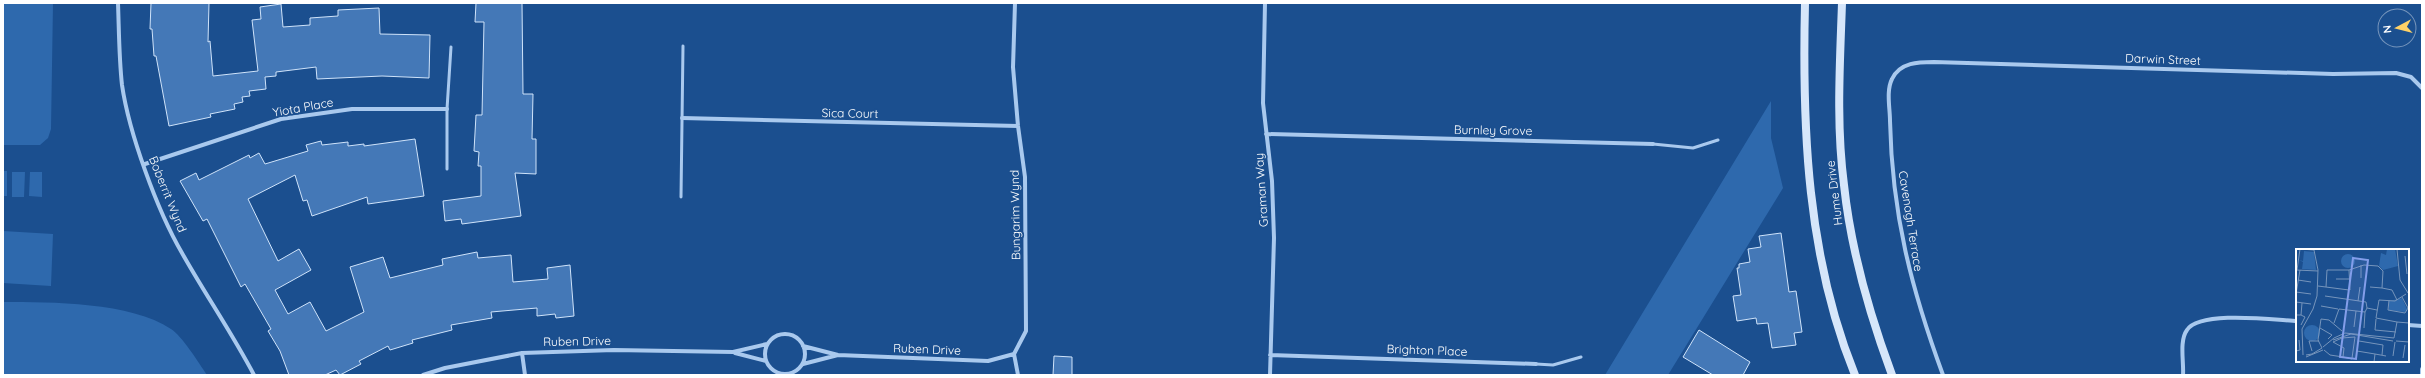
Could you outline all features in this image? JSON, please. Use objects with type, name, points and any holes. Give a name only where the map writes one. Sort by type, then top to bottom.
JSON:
[{"type":"street","name":"Boberrit Wynd","points":[[118,3],[122,85],[133,130],[145,164],[163,213],[181,252],[236,340],[254,375]]},
{"type":"street","name":"Bungarim Wynd","points":[[1014,354],[1026,330],[1026,177],[1018,126],[1013,68],[1015,3]]},
{"type":"street","name":"Graman Way","points":[[1265,3],[1263,102],[1274,210],[1270,375]]},
{"type":"street","name":"Hume Drive","points":[[1805,3],[1803,81],[1810,194],[1822,263],[1836,326],[1855,375]]},
{"type":"street","name":"Hume Drive","points":[[1842,3],[1839,98],[1843,184],[1858,269],[1870,314],[1892,375]]},
{"type":"street","name":"Darwin Street","points":[[1900,69],[1908,64],[1934,62],[2333,74],[2396,73],[2411,77],[2422,88]]},
{"type":"street","name":"Cavenagh Terrace","points":[[1900,69],[1892,79],[1889,99],[1891,152],[1896,204],[1910,280],[1942,375]]},
{"type":"street","name":"Yiota Place","points":[[145,164],[281,119],[352,109],[447,109]]},
{"type":"street","name":"Sica Court","points":[[682,118],[1018,126]]},
{"type":"street","name":"Burnley Grove","points":[[1266,134],[1654,144]]},
{"type":"street","points":[[2183,375],[2183,340],[2187,329],[2195,324],[2212,318],[2296,321]]},
{"type":"street","points":[[2409,325],[2422,326]]},
{"type":"street","points":[[788,334],[799,339],[805,352],[803,364],[792,374],[775,373],[766,361],[767,344],[776,336],[788,334]]},
{"type":"street","name":"Ruben Drive","points":[[423,375],[445,368],[522,353],[606,350],[733,352],[767,344]]},
{"type":"street","name":"Ruben Drive","points":[[803,346],[838,355],[988,361],[1014,354]]},
{"type":"street","name":"Ruben Drive","points":[[733,352],[766,361]]},
{"type":"street","points":[[522,353],[525,375]]},
{"type":"street","points":[[1014,354],[1018,375]]},
{"type":"street","name":"Brighton Place","points":[[1270,354],[1536,364]]},
{"type":"street","name":"Ruben Drive","points":[[803,364],[838,355]]},
{"type":"street","points":[[2422,369],[2422,375]]},
{"type":"lane","points":[[681,197],[683,46]]},
{"type":"lane","points":[[447,169],[447,109],[452,47]]},
{"type":"lane","name":"Burnley Grove","points":[[1654,144],[1693,148],[1718,140]]},
{"type":"lane","name":"Brighton Place","points":[[1536,364],[1553,365],[1581,357]]},
{"type":"shaded area","points":[[3,3],[53,3],[51,129],[48,138],[40,145],[3,145]]},
{"type":"shaded area","points":[[1771,101],[1771,138],[1783,188],[1668,375],[1605,375]]},
{"type":"shaded area","points":[[3,171],[7,171],[7,196],[3,196]]},
{"type":"shaded area","points":[[12,172],[25,172],[24,197],[12,197]]},
{"type":"shaded area","points":[[30,172],[42,172],[42,197],[29,196]]},
{"type":"shaded area","points":[[3,231],[53,234],[51,286],[3,283]]},
{"type":"shaded area","points":[[3,302],[67,303],[90,305],[135,313],[154,320],[175,332],[190,350],[207,375],[3,375]]},
{"type":"building","points":[[151,3],[209,3],[208,42],[210,41],[213,76],[258,71],[252,20],[261,19],[260,7],[281,4],[283,27],[310,25],[310,18],[338,16],[338,10],[379,8],[380,34],[430,35],[429,78],[382,76],[317,79],[316,67],[276,72],[276,76],[265,77],[266,89],[249,91],[250,96],[242,97],[243,102],[234,104],[235,109],[210,114],[211,117],[169,126],[156,56],[154,56],[152,29],[150,29]]},
{"type":"building","points":[[476,3],[522,3],[523,94],[533,94],[532,139],[536,139],[536,174],[515,173],[521,216],[462,224],[461,219],[445,221],[443,201],[481,196],[481,166],[478,166],[479,152],[474,151],[476,115],[482,115],[484,22],[475,22]]},
{"type":"building","points":[[415,139],[424,196],[368,204],[367,197],[312,216],[307,200],[303,201],[295,175],[248,199],[278,261],[299,249],[311,270],[275,290],[288,314],[310,302],[326,331],[364,312],[350,267],[383,257],[390,278],[443,265],[442,259],[477,252],[478,258],[511,255],[513,282],[548,279],[547,268],[570,265],[574,316],[556,318],[555,314],[537,316],[537,308],[491,312],[492,318],[451,325],[452,330],[412,340],[413,343],[390,350],[388,346],[359,361],[361,364],[340,375],[336,370],[325,375],[289,375],[280,351],[268,331],[271,329],[245,284],[241,287],[207,219],[203,221],[180,181],[196,173],[199,180],[249,155],[250,158],[259,153],[265,164],[308,151],[306,145],[321,141],[322,145],[348,142],[348,146],[364,144],[364,146]]},
{"type":"building","points":[[1781,233],[1789,292],[1796,291],[1802,332],[1794,333],[1796,345],[1772,348],[1768,323],[1757,324],[1756,318],[1737,321],[1733,296],[1741,295],[1737,268],[1739,268],[1739,264],[1750,262],[1748,249],[1761,247],[1759,236]]},
{"type":"building","points":[[1699,330],[1750,362],[1743,375],[1713,375],[1683,357]]},
{"type":"building","points":[[1054,356],[1072,357],[1072,375],[1053,375]]}]
